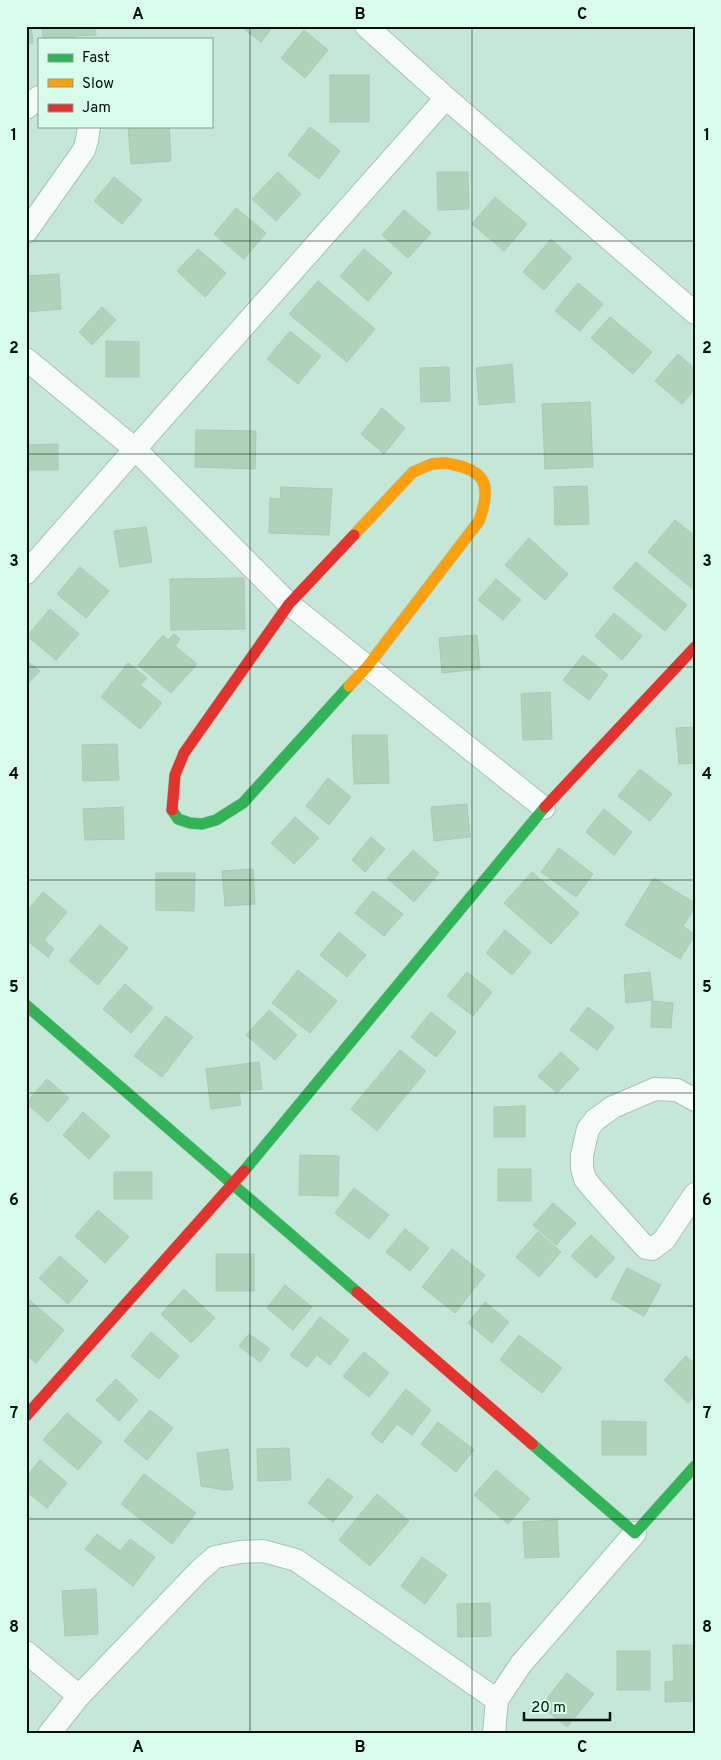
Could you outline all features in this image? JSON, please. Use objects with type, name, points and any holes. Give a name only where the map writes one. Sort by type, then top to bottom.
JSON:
[{"type":"street","points":[[366,26],[446,98],[695,313]]},
{"type":"street","points":[[26,108],[38,98]]},
{"type":"street","points":[[26,574],[446,98]]},
{"type":"street","points":[[26,232],[84,150],[89,128]]},
{"type":"street","points":[[26,360],[135,449],[289,604],[544,808]]},
{"type":"street","points":[[445,463],[462,465],[474,470],[485,482],[484,509],[479,521],[367,667],[242,803],[216,820],[202,824],[178,819],[172,812],[175,769],[184,753],[289,604],[413,472],[432,464],[445,463]]},
{"type":"street","points":[[26,1416],[232,1185],[544,808],[692,655]]},
{"type":"street","points":[[26,1005],[635,1533]]},
{"type":"street","points":[[695,1100],[677,1090],[655,1089],[613,1107],[595,1120],[588,1129],[582,1155],[582,1168],[585,1179],[646,1248],[652,1249],[664,1240],[695,1194]]},
{"type":"street","points":[[494,1734],[497,1700],[521,1664],[695,1466]]},
{"type":"street","points":[[49,1734],[79,1696],[199,1571],[215,1557],[240,1552],[263,1551],[296,1560],[497,1700]]},
{"type":"street","points":[[26,1652],[79,1696]]},
{"type":"building","points":[[26,26],[31,26],[33,43],[26,43]]},
{"type":"building","points":[[42,26],[95,26],[96,35],[75,36],[75,38],[43,38]]},
{"type":"building","points":[[240,26],[273,26],[261,42]]},
{"type":"building","points":[[304,30],[328,50],[305,78],[281,58]]},
{"type":"building","points":[[330,75],[369,75],[369,122],[330,122]]},
{"type":"building","points":[[310,127],[340,151],[319,179],[288,155]]},
{"type":"building","points":[[128,128],[169,128],[171,161],[131,164]]},
{"type":"building","points":[[278,172],[301,194],[276,221],[252,199]]},
{"type":"building","points":[[437,172],[468,172],[469,209],[438,210]]},
{"type":"building","points":[[114,177],[142,200],[122,224],[94,201]]},
{"type":"building","points":[[495,197],[527,224],[504,251],[472,224]]},
{"type":"building","points":[[236,208],[266,233],[244,259],[214,234]]},
{"type":"building","points":[[404,210],[431,233],[408,258],[382,235]]},
{"type":"building","points":[[551,239],[572,258],[544,290],[523,272]]},
{"type":"building","points":[[198,249],[226,273],[205,297],[177,271]]},
{"type":"building","points":[[364,249],[392,273],[368,301],[340,276]]},
{"type":"building","points":[[59,274],[61,309],[26,312],[26,276]]},
{"type":"building","points":[[318,281],[375,329],[347,362],[289,314]]},
{"type":"building","points":[[578,283],[603,304],[580,331],[555,311]]},
{"type":"building","points":[[102,307],[116,320],[92,345],[79,332]]},
{"type":"building","points":[[610,317],[652,352],[633,374],[591,338]]},
{"type":"building","points":[[290,331],[321,356],[298,384],[267,359]]},
{"type":"building","points":[[106,341],[139,342],[139,377],[106,377]]},
{"type":"building","points":[[678,354],[695,369],[695,389],[682,404],[655,381]]},
{"type":"building","points":[[512,364],[515,402],[479,405],[476,368]]},
{"type":"building","points":[[449,367],[450,401],[421,402],[420,368]]},
{"type":"building","points":[[590,402],[593,467],[545,469],[542,404]]},
{"type":"building","points":[[382,408],[405,428],[384,454],[361,434]]},
{"type":"building","points":[[196,430],[256,431],[255,469],[195,467]]},
{"type":"building","points":[[58,444],[58,470],[26,470],[26,445]]},
{"type":"building","points":[[587,486],[589,524],[555,525],[554,487]]},
{"type":"building","points":[[281,487],[332,489],[329,535],[269,533],[270,498],[280,499]]},
{"type":"building","points":[[675,520],[695,536],[695,591],[648,552]]},
{"type":"building","points":[[146,527],[152,562],[120,567],[114,531]]},
{"type":"building","points":[[529,538],[568,574],[545,600],[505,565]]},
{"type":"building","points":[[636,562],[687,605],[665,631],[613,588]]},
{"type":"building","points":[[80,567],[109,591],[86,618],[57,594]]},
{"type":"building","points":[[244,578],[245,629],[171,630],[170,579]]},
{"type":"building","points":[[496,579],[521,600],[503,620],[478,600]]},
{"type":"building","points":[[50,609],[79,634],[56,660],[27,636]]},
{"type":"building","points":[[614,613],[642,636],[622,660],[595,636]]},
{"type":"building","points":[[174,634],[180,639],[175,646],[197,664],[171,693],[138,665],[163,635],[168,640]]},
{"type":"building","points":[[477,635],[480,669],[442,673],[439,638]]},
{"type":"building","points":[[583,655],[608,675],[589,700],[563,680]]},
{"type":"building","points":[[26,660],[40,671],[26,686]]},
{"type":"building","points":[[128,663],[147,678],[140,685],[162,703],[140,729],[101,697]]},
{"type":"building","points":[[550,692],[552,739],[523,740],[521,694]]},
{"type":"building","points":[[695,727],[695,763],[679,764],[676,728]]},
{"type":"building","points":[[352,735],[387,735],[389,783],[354,784]]},
{"type":"building","points":[[117,744],[119,780],[83,781],[82,745]]},
{"type":"building","points":[[640,769],[672,794],[650,821],[618,796]]},
{"type":"building","points":[[328,778],[351,797],[329,825],[306,806]]},
{"type":"building","points":[[467,804],[470,837],[434,841],[431,807]]},
{"type":"building","points":[[123,807],[124,839],[85,840],[83,809]]},
{"type":"building","points":[[604,809],[632,832],[614,855],[586,832]]},
{"type":"building","points":[[295,817],[319,838],[294,864],[271,843]]},
{"type":"building","points":[[371,837],[385,849],[365,872],[352,860]]},
{"type":"building","points":[[559,848],[593,874],[576,897],[541,872]]},
{"type":"building","points":[[413,850],[439,873],[414,902],[387,878]]},
{"type":"building","points":[[253,869],[255,904],[225,906],[222,871]]},
{"type":"building","points":[[532,872],[579,913],[551,944],[504,903]]},
{"type":"building","points":[[156,873],[195,873],[194,911],[156,910]]},
{"type":"building","points":[[654,878],[695,903],[695,908],[683,926],[695,935],[680,959],[625,925]]},
{"type":"building","points":[[373,891],[403,914],[384,936],[355,913]]},
{"type":"building","points":[[43,892],[67,912],[44,940],[54,949],[48,957],[26,940],[26,912]]},
{"type":"building","points":[[100,925],[128,948],[98,985],[69,961]]},
{"type":"building","points":[[505,930],[531,952],[512,975],[486,953]]},
{"type":"building","points":[[339,932],[366,955],[347,977],[320,955]]},
{"type":"building","points":[[298,970],[337,1001],[310,1033],[272,1003]]},
{"type":"building","points":[[467,972],[492,992],[473,1016],[447,996]]},
{"type":"building","points":[[650,972],[653,1000],[626,1003],[624,975]]},
{"type":"building","points":[[125,984],[153,1008],[131,1033],[103,1009]]},
{"type":"building","points":[[652,1001],[673,1003],[671,1028],[651,1027]]},
{"type":"building","points":[[588,1007],[614,1027],[597,1050],[570,1030]]},
{"type":"building","points":[[269,1010],[297,1035],[275,1060],[246,1035]]},
{"type":"building","points":[[431,1012],[456,1032],[436,1057],[411,1037]]},
{"type":"building","points":[[166,1016],[193,1037],[162,1077],[134,1056]]},
{"type":"building","points":[[400,1050],[426,1071],[377,1131],[351,1109]]},
{"type":"building","points":[[561,1052],[579,1069],[557,1093],[538,1076]]},
{"type":"building","points":[[259,1062],[262,1089],[239,1092],[241,1105],[211,1109],[206,1069]]},
{"type":"building","points":[[47,1079],[69,1098],[48,1122],[26,1103]]},
{"type":"building","points":[[525,1106],[525,1137],[494,1137],[494,1107]]},
{"type":"building","points":[[83,1112],[110,1136],[89,1159],[63,1135]]},
{"type":"building","points":[[300,1155],[339,1156],[338,1196],[299,1195]]},
{"type":"building","points":[[498,1169],[531,1169],[531,1201],[498,1201]]},
{"type":"building","points":[[114,1172],[152,1172],[152,1199],[114,1199]]},
{"type":"building","points":[[354,1188],[389,1215],[369,1239],[335,1213]]},
{"type":"building","points":[[553,1203],[576,1223],[556,1245],[533,1225]]},
{"type":"building","points":[[98,1210],[129,1237],[105,1263],[75,1236]]},
{"type":"building","points":[[405,1229],[429,1248],[410,1271],[386,1252]]},
{"type":"building","points":[[538,1232],[561,1252],[539,1277],[516,1257]]},
{"type":"building","points":[[591,1235],[615,1258],[596,1278],[571,1256]]},
{"type":"building","points":[[452,1249],[485,1275],[455,1313],[422,1287]]},
{"type":"building","points":[[216,1254],[254,1254],[254,1291],[216,1291]]},
{"type":"building","points":[[60,1256],[88,1281],[68,1304],[39,1278]]},
{"type":"building","points":[[627,1268],[661,1285],[644,1316],[611,1299]]},
{"type":"building","points":[[285,1285],[312,1307],[293,1330],[267,1308]]},
{"type":"building","points":[[184,1289],[215,1318],[191,1343],[161,1314]]},
{"type":"building","points":[[26,1297],[64,1330],[36,1363],[26,1354]]},
{"type":"building","points":[[485,1302],[509,1322],[492,1343],[468,1323]]},
{"type":"building","points":[[320,1317],[349,1340],[330,1365],[317,1355],[307,1367],[290,1355]]},
{"type":"building","points":[[151,1332],[179,1356],[159,1379],[131,1356]]},
{"type":"building","points":[[249,1334],[270,1349],[260,1362],[239,1346]]},
{"type":"building","points":[[519,1335],[562,1368],[542,1393],[500,1360]]},
{"type":"building","points":[[364,1352],[389,1373],[369,1397],[343,1376]]},
{"type":"building","points":[[686,1356],[695,1364],[695,1395],[688,1403],[664,1380]]},
{"type":"building","points":[[116,1379],[138,1400],[119,1421],[96,1400]]},
{"type":"building","points":[[406,1389],[431,1410],[412,1435],[397,1424],[382,1443],[371,1434]]},
{"type":"building","points":[[150,1410],[173,1428],[147,1460],[124,1441]]},
{"type":"building","points":[[67,1413],[102,1442],[78,1470],[43,1440]]},
{"type":"building","points":[[602,1421],[646,1422],[646,1455],[602,1455]]},
{"type":"building","points":[[438,1422],[474,1450],[456,1472],[421,1444]]},
{"type":"building","points":[[289,1448],[291,1480],[258,1481],[257,1449]]},
{"type":"building","points":[[228,1449],[233,1489],[224,1490],[201,1486],[197,1453]]},
{"type":"building","points":[[40,1460],[67,1483],[47,1508],[26,1491],[26,1477]]},
{"type":"building","points":[[496,1470],[530,1499],[508,1524],[474,1495]]},
{"type":"building","points":[[144,1474],[196,1513],[172,1544],[121,1504]]},
{"type":"building","points":[[328,1478],[353,1497],[333,1522],[308,1503]]},
{"type":"building","points":[[377,1494],[409,1521],[370,1566],[339,1540]]},
{"type":"building","points":[[557,1520],[559,1557],[525,1558],[523,1522]]},
{"type":"building","points":[[97,1534],[120,1551],[130,1539],[155,1557],[133,1586],[85,1549]]},
{"type":"building","points":[[422,1557],[447,1575],[425,1604],[401,1586]]},
{"type":"building","points":[[96,1589],[98,1634],[65,1636],[62,1591]]},
{"type":"building","points":[[490,1603],[491,1636],[458,1637],[457,1604]]},
{"type":"building","points":[[673,1645],[695,1645],[694,1701],[665,1702],[665,1682],[674,1681]]},
{"type":"building","points":[[617,1651],[650,1651],[650,1690],[617,1690]]},
{"type":"building","points":[[567,1673],[594,1694],[567,1727],[541,1706]]},
{"type":"traffic: fast","points":[[172,810],[178,819],[202,824],[216,820],[243,803],[349,686]]},
{"type":"traffic: fast","points":[[244,1171],[545,807]]},
{"type":"traffic: fast","points":[[26,1005],[357,1292]]},
{"type":"traffic: fast","points":[[532,1444],[635,1533],[695,1466]]},
{"type":"traffic: slow","points":[[349,686],[367,667],[479,521],[485,497],[485,488],[482,480],[469,469],[445,463]]},
{"type":"traffic: slow","points":[[354,535],[413,472],[432,464],[445,463]]},
{"type":"traffic: jam","points":[[172,810],[175,775],[184,753],[289,604],[354,535]]},
{"type":"traffic: jam","points":[[545,807],[695,647]]},
{"type":"traffic: jam","points":[[26,1416],[244,1171]]},
{"type":"traffic: jam","points":[[357,1292],[532,1444]]}]
